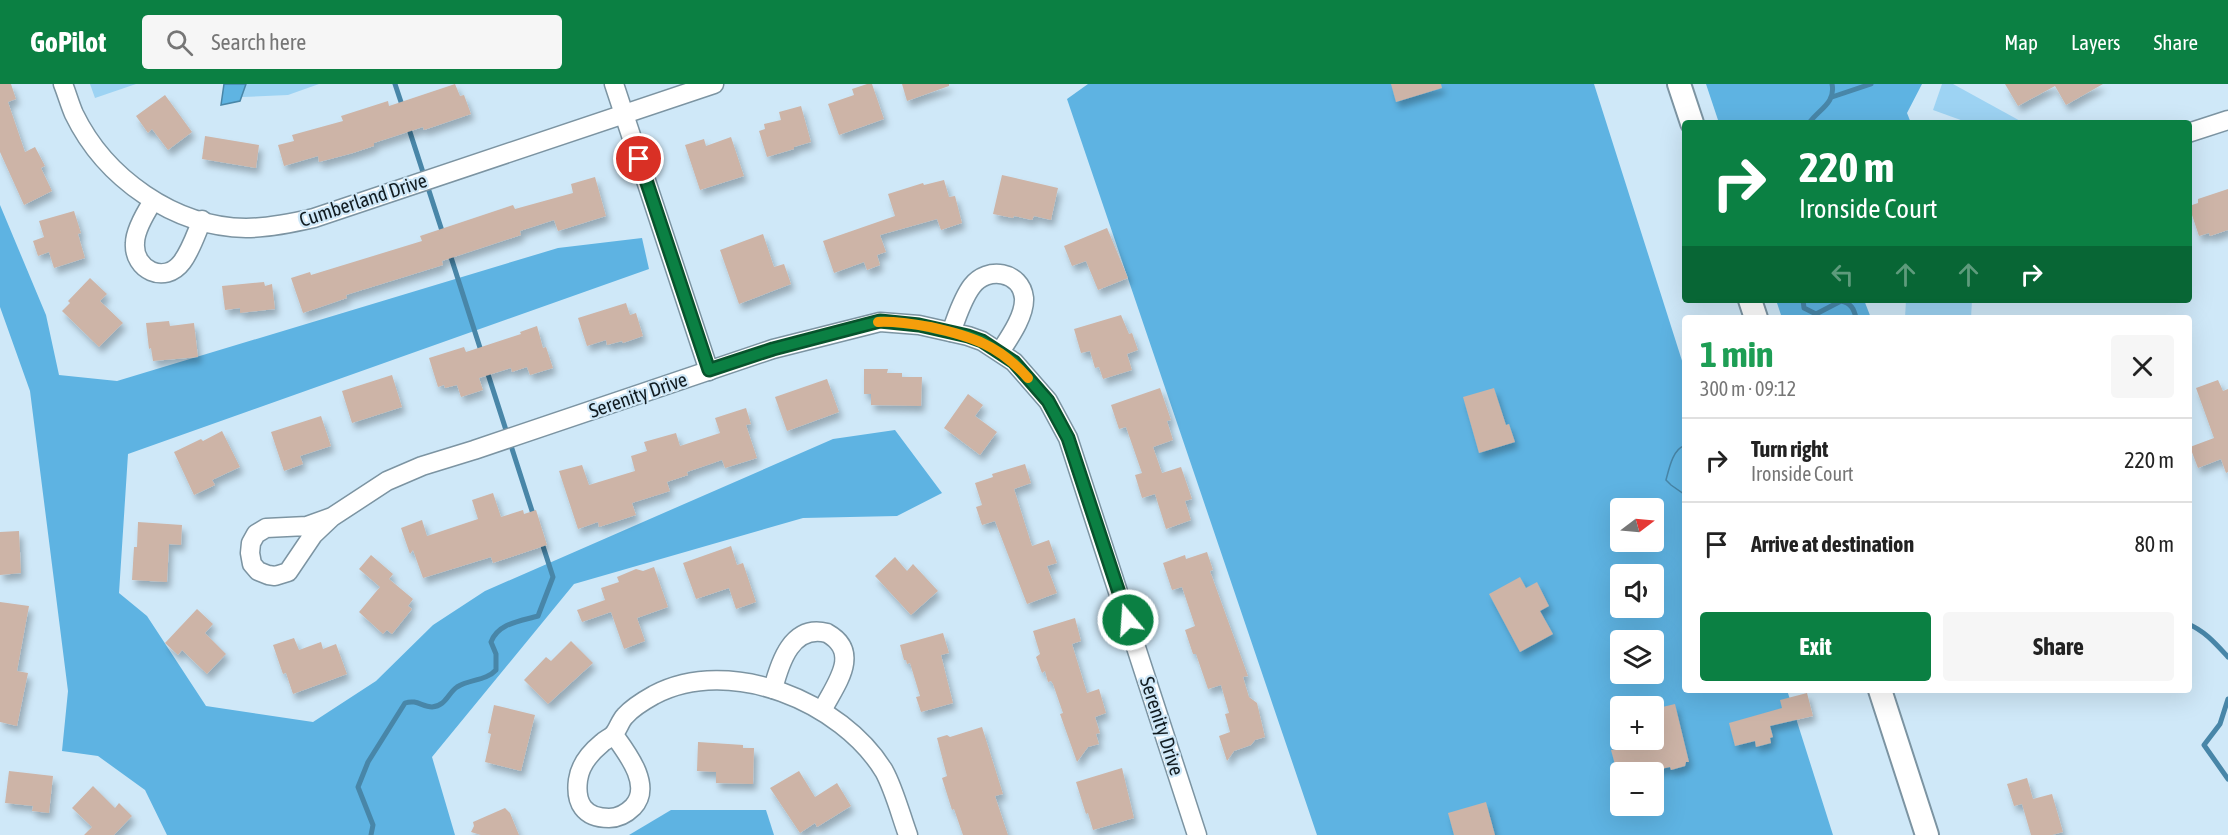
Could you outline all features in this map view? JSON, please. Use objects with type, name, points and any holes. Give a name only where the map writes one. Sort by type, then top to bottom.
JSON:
[{"type":"street","name":"Cumberland Drive","points":[[63,84],[73,113],[99,153],[118,173],[153,201],[201,220],[244,228],[290,224],[314,218],[714,84]]},
{"type":"street","points":[[614,84],[709,370]]},
{"type":"street","points":[[1679,84],[1691,120]]},
{"type":"street","points":[[2192,132],[2228,120]]},
{"type":"street","points":[[153,201],[134,241],[135,254],[141,265],[150,271],[161,274],[173,271],[181,263],[190,249],[201,220]]},
{"type":"street","points":[[951,332],[963,301],[977,281],[991,273],[1007,275],[1020,287],[1024,303],[1021,314],[1000,352]]},
{"type":"street","name":"Serenity Drive","points":[[332,517],[387,482],[422,466],[773,349],[880,321],[919,325],[982,341],[1014,362],[1048,401],[1068,438],[1197,835]]},
{"type":"street","points":[[773,689],[781,661],[792,644],[805,634],[827,633],[842,646],[844,663],[840,677],[822,711]]},
{"type":"street","points":[[614,735],[626,751],[636,772],[640,789],[638,801],[628,812],[615,818],[600,818],[585,810],[579,803],[576,795],[578,776],[584,762],[592,752],[614,735],[625,715],[655,694],[705,680],[753,683],[773,689],[822,711],[861,743],[884,772],[908,835]]},
{"type":"street","points":[[1881,693],[1927,835]]},
{"type":"shaded area","points":[[90,84],[136,84],[95,98]]},
{"type":"shaded area","points":[[223,84],[319,84],[288,95],[242,97]]},
{"type":"shaded area","points":[[224,84],[246,84],[240,101],[221,105]]},
{"type":"shaded area","points":[[1088,84],[1594,84],[1682,361],[1682,693],[1788,693],[1833,835],[1317,835],[1067,99]]},
{"type":"shaded area","points":[[1706,84],[1922,84],[1907,113],[1910,120],[1718,120]]},
{"type":"shaded area","points":[[1942,84],[1953,84],[2019,120],[1961,120],[1933,110]]},
{"type":"shaded area","points":[[0,205],[46,315],[59,375],[117,381],[558,248],[642,238],[649,269],[128,454],[119,593],[147,616],[206,706],[313,722],[376,681],[433,625],[485,591],[833,439],[895,430],[942,493],[897,516],[803,518],[574,584],[432,757],[455,835],[167,835],[145,790],[98,756],[62,751],[68,691],[30,391],[0,307]]},
{"type":"shaded area","points":[[1777,303],[1865,303],[1870,315],[1781,315]]},
{"type":"shaded area","points":[[1906,303],[1972,303],[1971,315],[1905,315]]},
{"type":"shaded area","points":[[1682,447],[1682,493],[1666,480],[1674,455]]},
{"type":"shaded area","points":[[671,810],[766,810],[774,835],[629,835]]},
{"type":"building","points":[[0,84],[11,84],[16,99],[8,102],[25,152],[35,147],[45,166],[41,168],[52,191],[24,205],[0,152]]},
{"type":"building","points":[[455,84],[460,96],[464,95],[471,114],[424,130],[423,127],[374,143],[374,146],[353,153],[319,162],[318,156],[284,166],[278,145],[294,141],[292,135],[343,121],[341,116],[388,101],[389,106]]},
{"type":"building","points":[[872,84],[884,119],[839,135],[828,104],[854,95],[852,89]]},
{"type":"building","points":[[902,84],[949,84],[949,86],[907,101]]},
{"type":"building","points":[[1391,84],[1441,84],[1442,88],[1396,102]]},
{"type":"building","points":[[2005,84],[2103,84],[2066,105],[2055,86],[2018,106]]},
{"type":"building","points":[[165,95],[192,132],[168,150],[152,129],[148,133],[136,116]]},
{"type":"building","points":[[801,106],[811,142],[767,157],[759,131],[765,129],[764,124],[781,120],[779,112]]},
{"type":"building","points":[[205,136],[259,145],[256,168],[202,159]]},
{"type":"building","points":[[731,137],[744,176],[700,190],[685,145],[704,139],[706,146]]},
{"type":"building","points":[[1002,175],[1058,188],[1051,220],[1034,216],[1032,220],[993,214]]},
{"type":"building","points":[[595,177],[606,216],[558,231],[554,220],[520,231],[521,235],[442,261],[443,265],[346,295],[347,298],[303,313],[291,278],[310,272],[311,275],[422,241],[420,236],[513,205],[515,209],[573,193],[571,184]]},
{"type":"building","points":[[944,180],[949,197],[955,196],[962,223],[941,230],[937,219],[880,235],[886,252],[877,255],[880,265],[867,270],[864,262],[834,273],[823,241],[895,216],[888,194],[923,183],[924,185]]},
{"type":"building","points":[[2228,189],[2228,230],[2210,236],[2209,233],[2199,236],[2192,215],[2192,205],[2198,203],[2198,199]]},
{"type":"building","points":[[74,211],[81,233],[78,234],[85,258],[54,268],[49,252],[38,256],[33,241],[44,237],[39,221]]},
{"type":"building","points":[[1107,228],[1128,278],[1098,290],[1086,261],[1072,266],[1064,246]]},
{"type":"building","points":[[763,234],[774,267],[784,264],[791,284],[739,304],[720,250]]},
{"type":"building","points":[[90,278],[107,294],[100,301],[123,323],[99,347],[62,311],[70,303],[68,301]]},
{"type":"building","points":[[264,282],[265,286],[272,284],[275,309],[240,313],[240,308],[225,310],[222,286]]},
{"type":"building","points":[[626,303],[630,315],[636,313],[643,336],[623,343],[622,341],[607,345],[606,340],[587,346],[578,318]]},
{"type":"building","points":[[1121,315],[1129,334],[1132,333],[1138,350],[1127,354],[1132,370],[1103,379],[1099,367],[1095,368],[1090,351],[1081,353],[1074,329]]},
{"type":"building","points":[[169,321],[170,326],[194,323],[198,357],[153,361],[146,323]]},
{"type":"building","points":[[537,326],[543,348],[546,347],[553,368],[530,375],[527,367],[512,372],[511,368],[479,378],[483,390],[461,397],[457,385],[438,387],[429,358],[464,347],[466,352],[521,334],[520,332]]},
{"type":"building","points":[[864,369],[888,369],[887,373],[902,373],[902,377],[922,377],[921,406],[871,405],[871,394],[864,394]]},
{"type":"building","points":[[392,375],[402,407],[352,423],[342,391]]},
{"type":"building","points":[[827,379],[839,412],[787,431],[775,397]]},
{"type":"building","points":[[2218,380],[2223,391],[2228,389],[2228,472],[2226,473],[2221,459],[2198,468],[2192,452],[2192,446],[2214,438],[2196,388]]},
{"type":"building","points":[[1160,388],[1171,420],[1167,421],[1173,440],[1153,447],[1162,473],[1181,467],[1192,499],[1185,501],[1191,520],[1166,529],[1155,494],[1142,498],[1135,475],[1142,473],[1126,427],[1119,429],[1111,405]]},
{"type":"building","points":[[1494,388],[1506,425],[1509,424],[1515,442],[1479,453],[1463,397]]},
{"type":"building","points":[[968,394],[983,405],[975,416],[997,432],[980,455],[944,428]]},
{"type":"building","points":[[746,408],[751,424],[746,425],[757,458],[725,468],[722,460],[687,472],[688,475],[667,482],[670,491],[632,503],[636,515],[599,527],[598,522],[578,529],[559,471],[582,465],[589,485],[635,471],[631,456],[647,451],[644,442],[676,433],[680,446],[720,433],[715,418]]},
{"type":"building","points":[[321,416],[331,446],[300,456],[303,464],[284,471],[271,432]]},
{"type":"building","points":[[222,431],[240,467],[212,480],[215,485],[194,495],[174,452]]},
{"type":"building","points":[[1025,464],[1031,483],[1014,489],[1032,546],[1049,540],[1057,563],[1047,566],[1057,593],[1027,604],[995,521],[982,525],[976,507],[982,505],[975,483],[993,477],[992,474]]},
{"type":"building","points":[[493,493],[501,517],[523,510],[524,514],[536,510],[547,545],[493,563],[491,557],[423,578],[413,550],[410,554],[401,528],[422,520],[427,536],[478,519],[472,500]]},
{"type":"building","points":[[138,522],[182,525],[181,545],[169,544],[167,582],[132,580]]},
{"type":"building","points":[[19,531],[21,573],[0,575],[0,532]]},
{"type":"building","points":[[731,546],[737,565],[743,563],[756,602],[736,609],[729,588],[696,599],[683,563]]},
{"type":"building","points":[[1207,552],[1213,570],[1210,571],[1248,676],[1243,677],[1249,697],[1257,703],[1265,737],[1234,751],[1227,761],[1219,736],[1230,732],[1225,714],[1229,713],[1221,685],[1208,689],[1185,630],[1195,626],[1182,587],[1172,590],[1163,563],[1185,555],[1186,559]]},
{"type":"building","points":[[371,555],[393,574],[389,579],[413,599],[408,606],[412,609],[392,634],[387,630],[383,634],[359,612],[380,587],[359,569]]},
{"type":"building","points":[[895,557],[907,571],[913,564],[938,591],[911,615],[875,576]]},
{"type":"building","points":[[654,567],[668,607],[637,618],[645,641],[624,649],[611,612],[582,622],[577,610],[605,600],[601,588],[619,582],[617,577],[636,569],[643,571]]},
{"type":"building","points":[[1520,577],[1526,588],[1537,582],[1549,606],[1540,611],[1553,634],[1520,652],[1489,594]]},
{"type":"building","points":[[0,602],[29,606],[17,671],[28,673],[17,726],[0,722]]},
{"type":"building","points":[[197,609],[213,624],[205,633],[226,654],[207,674],[182,650],[178,655],[165,643]]},
{"type":"building","points":[[1075,618],[1081,641],[1072,644],[1087,693],[1099,689],[1106,713],[1095,717],[1100,733],[1096,734],[1099,744],[1088,747],[1077,762],[1060,714],[1063,713],[1053,684],[1051,681],[1048,682],[1045,671],[1042,673],[1036,657],[1040,654],[1033,631]]},
{"type":"building","points":[[943,633],[949,653],[941,655],[953,703],[921,712],[916,697],[920,696],[910,663],[907,664],[904,660],[900,645]]},
{"type":"building","points":[[294,638],[299,650],[321,642],[323,649],[336,644],[347,674],[293,694],[273,645]]},
{"type":"building","points":[[571,641],[593,663],[548,704],[524,680],[546,657],[551,661]]},
{"type":"building","points":[[1807,693],[1813,716],[1770,726],[1773,737],[1770,738],[1771,743],[1756,747],[1755,741],[1735,746],[1729,723],[1782,708],[1780,700]]},
{"type":"building","points":[[1675,704],[1689,762],[1686,762],[1685,766],[1671,770],[1670,767],[1664,768],[1664,762],[1614,762],[1611,750],[1664,750],[1664,707]]},
{"type":"building","points":[[494,705],[535,715],[521,771],[485,762]]},
{"type":"building","points":[[982,727],[1003,794],[995,796],[1008,835],[963,835],[942,778],[947,776],[937,738],[947,735],[950,737]]},
{"type":"building","points":[[698,742],[743,745],[743,748],[754,748],[753,784],[716,783],[716,772],[697,771]]},
{"type":"building","points":[[1122,768],[1134,818],[1093,830],[1076,782]]},
{"type":"building","points":[[9,771],[53,776],[49,813],[32,811],[33,806],[5,803]]},
{"type":"building","points":[[799,771],[815,797],[837,783],[851,806],[817,827],[815,823],[800,833],[770,788]]},
{"type":"building","points":[[2027,778],[2033,799],[2052,794],[2063,832],[2052,835],[2031,835],[2022,804],[2014,806],[2007,784]]},
{"type":"building","points":[[93,786],[115,808],[119,803],[132,816],[114,835],[84,835],[92,827],[72,808]]},
{"type":"building","points":[[1486,802],[1495,835],[1454,835],[1448,813]]},
{"type":"building","points":[[505,808],[510,813],[519,835],[481,835],[471,832],[473,822]]},
{"type":"waterway","points":[[395,84],[403,108]]},
{"type":"waterway","points":[[1811,120],[1832,96],[1832,84]]},
{"type":"waterway","points":[[1832,97],[1871,84]]},
{"type":"waterway","points":[[408,126],[443,234]]},
{"type":"waterway","points":[[449,251],[482,354]]},
{"type":"waterway","points":[[1803,303],[1804,308],[1816,314],[1837,303]]},
{"type":"waterway","points":[[1847,303],[1852,307],[1855,315]]},
{"type":"waterway","points":[[486,368],[534,517]]},
{"type":"waterway","points":[[371,835],[373,825],[358,787],[368,762],[405,703],[413,702],[428,707],[437,706],[444,702],[457,687],[488,676],[496,670],[496,654],[491,642],[494,636],[504,627],[538,616],[553,577],[541,540]]},
{"type":"waterway","points":[[2192,626],[2205,634],[2228,657]]},
{"type":"waterway","points":[[2228,699],[2220,724],[2204,745],[2228,779]]},
{"type":"slow traffic","points":[[878,322],[919,325],[982,341],[1014,362],[1028,378]]},
{"type":"route","points":[[639,159],[709,370],[773,349],[880,321],[919,325],[968,336],[982,341],[1014,362],[1048,401],[1068,438],[1128,620]]}]
